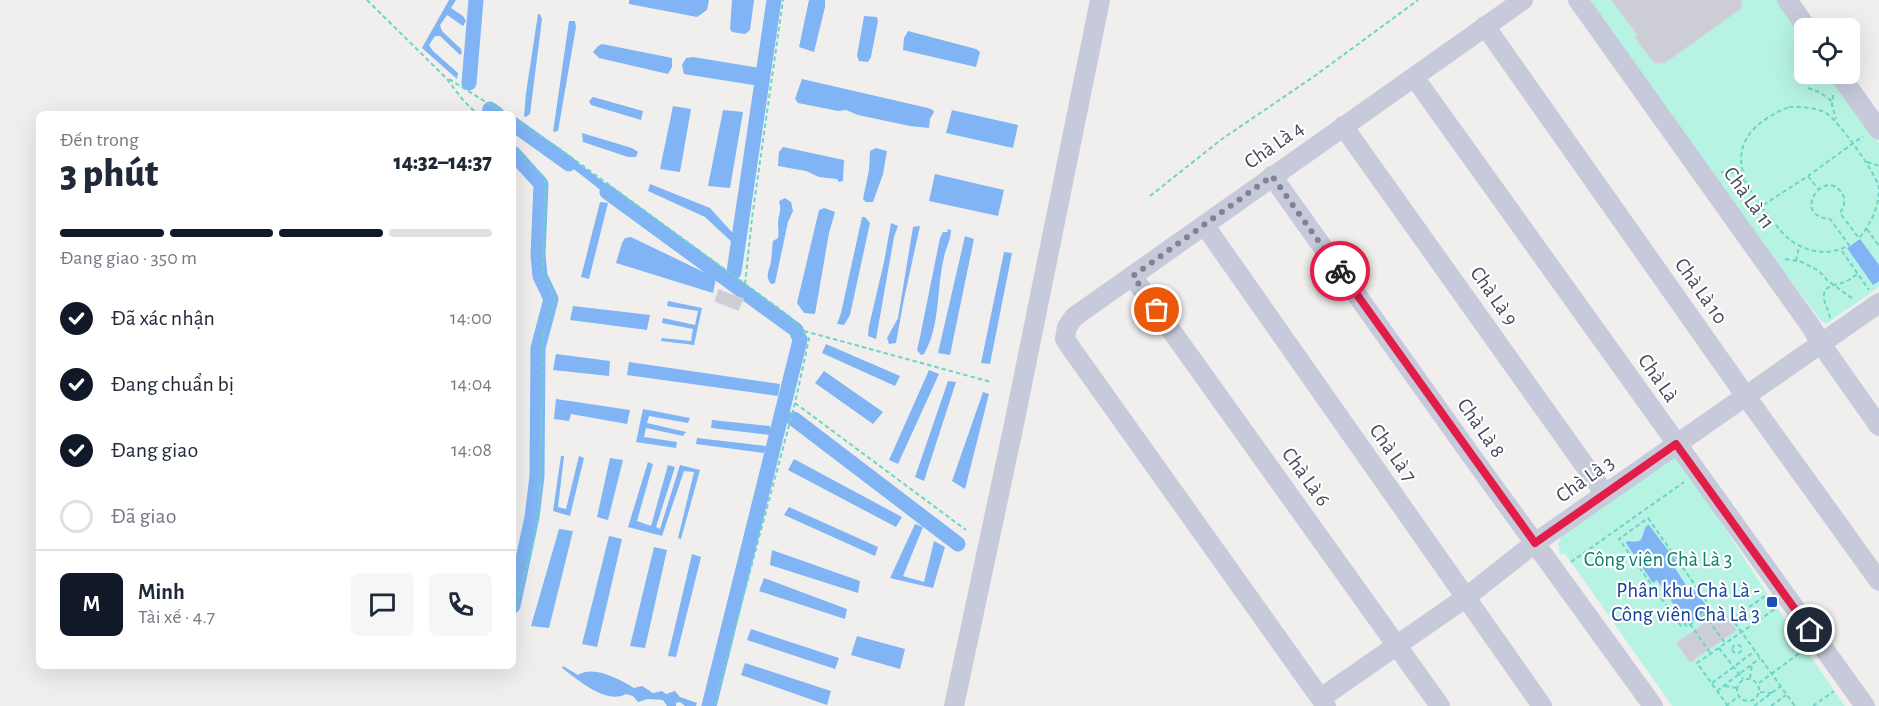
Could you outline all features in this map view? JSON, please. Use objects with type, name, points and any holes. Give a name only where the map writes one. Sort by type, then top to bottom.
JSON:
[{"type":"street","points":[[954,706],[1100,0]]},
{"type":"street","name":"Chà Là 4","points":[[1324,702],[1065,339],[1067,327],[1074,317],[1523,0]]},
{"type":"street","name":"Chà Là 11","points":[[1578,0],[1812,328],[1879,426]]},
{"type":"street","points":[[1787,0],[1800,18]]},
{"type":"street","name":"Chà Là 10","points":[[1485,26],[1879,581]]},
{"type":"street","name":"Chà Là","points":[[1414,76],[1865,706]]},
{"type":"street","points":[[1839,84],[1874,130]]},
{"type":"street","name":"Chà Là 9","points":[[1343,126],[1605,494]]},
{"type":"street","name":"Chà Là 8","points":[[1272,176],[1484,474],[1653,706]]},
{"type":"street","name":"Chà Là 7","points":[[1205,226],[1542,706]]},
{"type":"street","name":"Chà Là 6","points":[[1133,276],[1440,706]]},
{"type":"street","name":"Chà Là 3","points":[[1324,702],[1535,543],[1821,344],[1875,298]]},
{"type":"path","points":[[366,0],[446,78],[462,100],[474,111]]},
{"type":"path","points":[[745,284],[753,206],[783,0]]},
{"type":"path","points":[[1150,196],[1222,139],[1316,75],[1418,0]]},
{"type":"path","points":[[446,78],[500,111]]},
{"type":"path","points":[[1837,84],[1833,102],[1837,122]]},
{"type":"path","points":[[1808,88],[1819,92],[1833,102]]},
{"type":"path","points":[[1874,174],[1879,187],[1878,202],[1874,218],[1859,238],[1840,213],[1843,210],[1845,199],[1839,190],[1829,186],[1818,189],[1812,198],[1812,208],[1819,217],[1830,219],[1849,245],[1834,252],[1823,252],[1799,246],[1787,237],[1760,206],[1741,169],[1741,157],[1745,140],[1755,126],[1789,107],[1804,107],[1825,112],[1837,122],[1874,174],[1879,182]]},
{"type":"path","points":[[516,121],[557,147],[789,316],[809,339],[795,403],[714,706]]},
{"type":"path","points":[[1744,219],[1874,130]]},
{"type":"path","points":[[516,151],[545,178],[543,271],[555,300],[543,333],[540,486],[537,523],[516,605]]},
{"type":"path","points":[[1864,161],[1879,166]]},
{"type":"path","points":[[1714,174],[1732,172],[1739,175],[1747,184]]},
{"type":"path","points":[[1808,176],[1818,189]]},
{"type":"path","points":[[1867,229],[1879,245]]},
{"type":"path","points":[[1796,261],[1799,246]]},
{"type":"path","points":[[1841,250],[1875,298]]},
{"type":"path","points":[[1776,259],[1802,262],[1819,271],[1857,303]]},
{"type":"path","points":[[1831,321],[1824,295],[1827,288],[1858,274]]},
{"type":"path","points":[[804,331],[991,382]]},
{"type":"path","points":[[795,403],[966,530]]},
{"type":"path","points":[[1571,562],[1686,480]]},
{"type":"path","points":[[1648,518],[1709,605],[1705,608],[1708,612],[1690,624],[1687,627],[1684,624],[1681,626],[1619,539],[1648,518]]},
{"type":"path","points":[[1768,594],[1732,619],[1795,706]]},
{"type":"path","points":[[1739,696],[1727,706],[1697,663],[1777,607]]},
{"type":"path","points":[[1704,614],[1725,643]]},
{"type":"path","points":[[1690,624],[1711,654]]},
{"type":"path","points":[[1731,640],[1742,648]]},
{"type":"path","points":[[1726,657],[1737,653],[1749,643]]},
{"type":"path","points":[[1736,645],[1732,651],[1745,659]]},
{"type":"path","points":[[1719,648],[1743,680]]},
{"type":"path","points":[[1758,684],[1805,649]]},
{"type":"path","points":[[1712,683],[1755,651]]},
{"type":"path","points":[[1717,691],[1760,658]]},
{"type":"path","points":[[1750,678],[1752,664]]},
{"type":"path","points":[[1750,678],[1743,680],[1737,688],[1739,696],[1747,700],[1755,699]]},
{"type":"path","points":[[1750,678],[1758,684],[1759,692],[1755,699]]},
{"type":"path","points":[[1724,686],[1737,688]]},
{"type":"path","points":[[1754,706],[1781,686]]},
{"type":"path","points":[[1812,706],[1834,691]]},
{"type":"path","points":[[1759,692],[1772,693]]},
{"type":"path","points":[[1771,706],[1787,694]]},
{"type":"path","points":[[1755,699],[1759,704]]},
{"type":"path","points":[[1746,706],[1747,700]]},
{"type":"green space","points":[[1587,0],[1777,0],[1794,24],[1794,84],[1836,84],[1879,143],[1879,287],[1826,324],[1821,321]]},
{"type":"green space","name":"Công viên Chà Là 3","points":[[1674,450],[1768,595],[1845,706],[1672,706],[1571,562],[1564,553],[1560,555],[1558,543],[1561,537]]},
{"type":"water","points":[[449,0],[456,0],[451,8],[463,16],[466,21],[463,26],[447,15],[440,25],[442,31],[461,49],[462,53],[460,55],[440,36],[435,36],[429,45],[458,73],[457,79],[422,48]]},
{"type":"water","points":[[629,0],[709,0],[707,10],[697,17],[629,4]]},
{"type":"water","points":[[732,0],[754,0],[750,30],[745,34],[732,32],[730,29]]},
{"type":"water","points":[[809,0],[825,0],[814,52],[799,47]]},
{"type":"water","points":[[538,14],[542,19],[530,114],[526,117],[524,116],[526,93]]},
{"type":"water","points":[[864,16],[877,17],[878,21],[868,62],[859,61],[857,56]]},
{"type":"water","points":[[569,21],[575,21],[576,27],[558,131],[553,132]]},
{"type":"water","points":[[908,31],[976,49],[980,52],[976,67],[903,50],[904,38]]},
{"type":"water","points":[[602,44],[672,58],[672,67],[668,74],[599,58],[593,52]]},
{"type":"water","points":[[693,57],[760,68],[762,72],[759,80],[753,85],[684,74],[682,65],[686,58]]},
{"type":"water","points":[[802,79],[928,108],[934,112],[929,128],[858,115],[846,110],[838,111],[798,103],[795,99]]},
{"type":"water","points":[[593,97],[643,111],[641,120],[591,105],[589,101]]},
{"type":"water","points":[[673,106],[691,109],[680,172],[660,169]]},
{"type":"water","points":[[723,110],[743,112],[730,188],[708,186]]},
{"type":"water","points":[[952,110],[1018,125],[1013,148],[946,133]]},
{"type":"water","points":[[582,133],[632,148],[638,152],[636,157],[628,157],[583,142]]},
{"type":"water","points":[[557,147],[617,192],[624,200],[623,204],[617,203],[552,152]]},
{"type":"water","points":[[783,147],[844,160],[843,181],[839,182],[837,179],[819,177],[806,171],[778,166],[779,152]]},
{"type":"water","points":[[876,148],[887,151],[883,174],[873,202],[866,202],[863,199],[870,151]]},
{"type":"water","points":[[935,174],[1004,190],[998,216],[929,201]]},
{"type":"water","points":[[650,184],[710,208],[739,240],[735,245],[705,217],[648,191]]},
{"type":"water","points":[[785,198],[791,202],[793,211],[788,222],[775,283],[771,284],[768,275],[773,241],[778,238],[779,201]]},
{"type":"water","points":[[600,202],[608,203],[589,279],[581,277]]},
{"type":"water","points":[[824,208],[835,212],[829,233],[815,314],[804,313],[797,303],[819,210]]},
{"type":"water","points":[[862,217],[870,223],[850,315],[844,325],[837,324],[841,313]]},
{"type":"water","points":[[891,223],[898,226],[894,237],[876,339],[868,336],[869,326]]},
{"type":"water","points":[[920,226],[896,343],[889,344],[887,338],[898,318],[913,227]]},
{"type":"water","points":[[947,229],[951,230],[951,234],[942,269],[936,319],[929,343],[924,354],[921,355],[917,350],[940,238],[943,232],[948,232]]},
{"type":"water","points":[[965,236],[974,239],[950,355],[938,353]]},
{"type":"water","points":[[631,237],[716,278],[713,293],[616,263],[622,243],[625,238]]},
{"type":"water","points":[[1860,239],[1879,265],[1879,281],[1873,285],[1847,248]]},
{"type":"water","points":[[1004,252],[1012,253],[990,364],[981,363]]},
{"type":"water","points":[[668,301],[702,308],[694,345],[661,341],[662,338],[691,341],[693,329],[662,323],[663,318],[695,325],[698,311],[667,306]]},
{"type":"water","points":[[573,306],[650,315],[647,330],[570,320]]},
{"type":"water","points":[[826,344],[900,376],[895,386],[822,353]]},
{"type":"water","points":[[556,354],[610,361],[609,376],[553,370]]},
{"type":"water","points":[[629,362],[780,384],[778,396],[627,375]]},
{"type":"water","points":[[929,370],[939,374],[898,464],[889,460]]},
{"type":"water","points":[[824,371],[883,412],[873,424],[815,383]]},
{"type":"water","points":[[948,381],[956,382],[924,481],[915,477]]},
{"type":"water","points":[[983,392],[989,394],[965,489],[952,481]]},
{"type":"water","points":[[556,399],[630,410],[627,424],[571,414],[569,421],[554,419]]},
{"type":"water","points":[[643,409],[690,418],[688,423],[649,416],[647,423],[686,432],[683,436],[646,428],[644,437],[677,442],[676,448],[636,442]]},
{"type":"water","points":[[712,420],[770,426],[770,435],[711,428]]},
{"type":"water","points":[[697,438],[766,446],[764,453],[696,444]]},
{"type":"water","points":[[561,456],[564,456],[558,507],[566,509],[579,456],[584,458],[570,516],[553,511]]},
{"type":"water","points":[[610,458],[623,460],[608,520],[597,517]]},
{"type":"water","points":[[794,459],[902,517],[896,527],[788,470]]},
{"type":"water","points":[[648,462],[653,464],[637,521],[651,526],[668,465],[675,467],[656,527],[660,529],[680,465],[700,470],[681,539],[678,538],[694,472],[684,471],[662,536],[628,527]]},
{"type":"water","points":[[789,507],[878,547],[875,556],[784,515]]},
{"type":"water","points":[[915,524],[923,527],[903,576],[924,582],[934,541],[945,547],[933,588],[890,578]]},
{"type":"water","points":[[1649,525],[1679,565],[1675,568],[1689,590],[1693,588],[1706,605],[1703,608],[1705,612],[1688,624],[1684,620],[1681,622],[1672,608],[1674,605],[1657,580],[1653,583],[1626,543],[1641,540],[1646,526]]},
{"type":"water","points":[[559,529],[573,531],[549,628],[531,626]]},
{"type":"water","points":[[609,536],[622,539],[597,647],[582,644]]},
{"type":"water","points":[[654,547],[667,550],[645,648],[630,646]]},
{"type":"water","points":[[772,550],[860,581],[858,593],[770,565]]},
{"type":"water","points":[[692,554],[701,557],[676,657],[668,656]]},
{"type":"water","points":[[764,578],[847,609],[845,619],[759,591]]},
{"type":"water","points":[[751,629],[839,658],[835,669],[747,640]]},
{"type":"water","points":[[857,636],[905,649],[900,669],[851,655]]},
{"type":"water","points":[[745,663],[831,691],[827,705],[741,675]]},
{"type":"water","points":[[563,666],[578,675],[584,672],[606,674],[634,688],[642,686],[653,693],[662,691],[666,694],[675,691],[680,697],[697,703],[696,706],[685,706],[680,702],[676,703],[676,706],[667,706],[663,700],[648,699],[638,702],[633,696],[626,694],[610,696],[601,694],[562,668]]},
{"type":"building","points":[[1612,0],[1741,0],[1741,8],[1664,63],[1654,62],[1635,37],[1638,35]]},
{"type":"building","points":[[719,290],[743,299],[738,310],[715,301]]},
{"type":"building","points":[[1723,611],[1736,630],[1690,662],[1677,643]]},
{"type":"waterway","points":[[469,83],[476,0]]},
{"type":"waterway","points":[[734,272],[774,0]]},
{"type":"waterway","points":[[490,111],[490,109],[493,111]]},
{"type":"waterway","points":[[516,126],[569,164]]},
{"type":"waterway","points":[[516,156],[541,184],[538,255],[540,276],[551,299],[538,348],[537,476],[532,517],[516,592]]},
{"type":"waterway","points":[[607,192],[796,330],[800,340],[709,706]]},
{"type":"waterway","points":[[794,419],[958,544]]},
{"type":"way so far","points":[[1157,310],[1133,276],[1272,176],[1340,271]]},
{"type":"place","name":"Phân khu Chà Là - Công viên Chà Là 3","points":[[1772,602]]},
{"type":"route","points":[[1340,271],[1535,543],[1676,444],[1810,630]]}]
